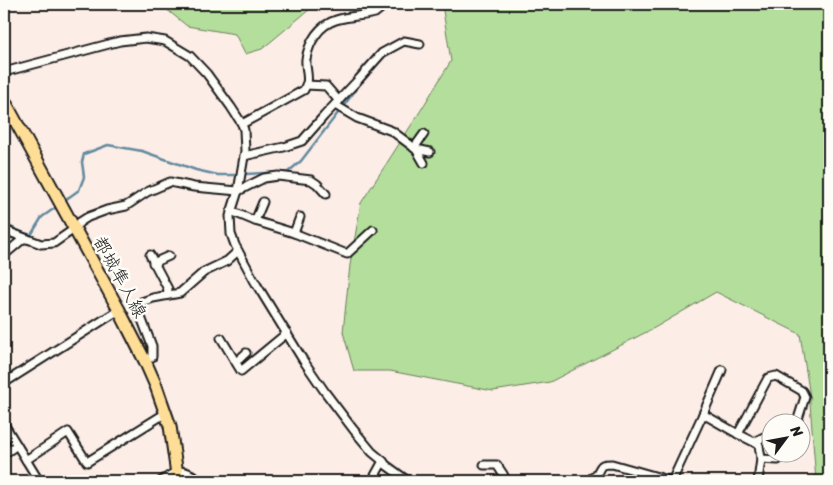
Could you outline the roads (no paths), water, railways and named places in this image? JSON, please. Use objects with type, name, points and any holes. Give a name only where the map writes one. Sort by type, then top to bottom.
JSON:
[{"type":"main road","name":"都城隼人線","points":[[4,100],[146,361],[170,426],[178,476]]},
{"type":"street","points":[[242,124],[304,90],[308,82],[306,58],[318,31],[336,20],[375,13],[383,4]]},
{"type":"street","points":[[4,72],[120,41],[146,38],[164,41],[190,56],[207,74],[242,124],[245,142],[244,156],[238,190],[231,211],[230,234],[238,251],[286,333],[325,392],[372,452],[408,481]]},
{"type":"street","points":[[244,156],[302,141],[324,116],[339,106],[382,53],[404,41],[420,44]]},
{"type":"street","points":[[306,85],[326,86],[339,106],[357,118],[392,131],[415,148],[430,152]]},
{"type":"street","points":[[415,148],[424,134]]},
{"type":"street","points":[[415,148],[424,163]]},
{"type":"street","points":[[4,230],[41,244],[54,243],[88,217],[106,210],[126,206],[147,192],[170,182],[194,187],[238,190],[264,178],[278,176],[311,180],[326,194]]},
{"type":"street","points":[[255,221],[263,202]]},
{"type":"street","points":[[231,211],[347,254],[373,230]]},
{"type":"street","points":[[294,233],[300,217]]},
{"type":"street","points":[[4,255],[23,239],[27,239]]},
{"type":"street","points":[[146,361],[152,356],[152,346],[136,304],[153,298],[180,293],[204,272],[227,261],[238,251]]},
{"type":"street","points":[[150,254],[168,289],[167,295]]},
{"type":"street","points":[[153,262],[169,256]]},
{"type":"street","points":[[4,383],[119,310]]},
{"type":"street","points":[[221,338],[241,372],[286,333]]},
{"type":"street","points":[[236,362],[246,353]]},
{"type":"street","points":[[588,481],[595,476],[600,466],[612,464],[672,481],[722,370]]},
{"type":"street","points":[[738,434],[768,378],[776,376],[802,391],[804,397],[800,412]]},
{"type":"street","points":[[26,460],[68,432],[87,462],[166,413]]},
{"type":"street","points":[[703,414],[759,445],[760,452]]},
{"type":"street","points":[[4,424],[39,481]]},
{"type":"street","points":[[754,442],[760,439]]},
{"type":"street","points":[[4,454],[17,445]]},
{"type":"street","points":[[372,481],[383,461]]},
{"type":"street","points":[[758,481],[761,462]]},
{"type":"street","points":[[484,465],[497,465],[506,481]]},
{"type":"street","points":[[161,481],[186,472],[196,477],[199,481]]},
{"type":"waterway","points":[[245,174],[288,172],[301,161],[368,74]]},
{"type":"waterway","points":[[65,200],[79,190],[84,177],[82,162],[84,154],[108,145],[142,151],[196,170],[218,175],[236,175]]},
{"type":"waterway","points":[[4,224],[31,235],[42,217],[55,208]]}]
